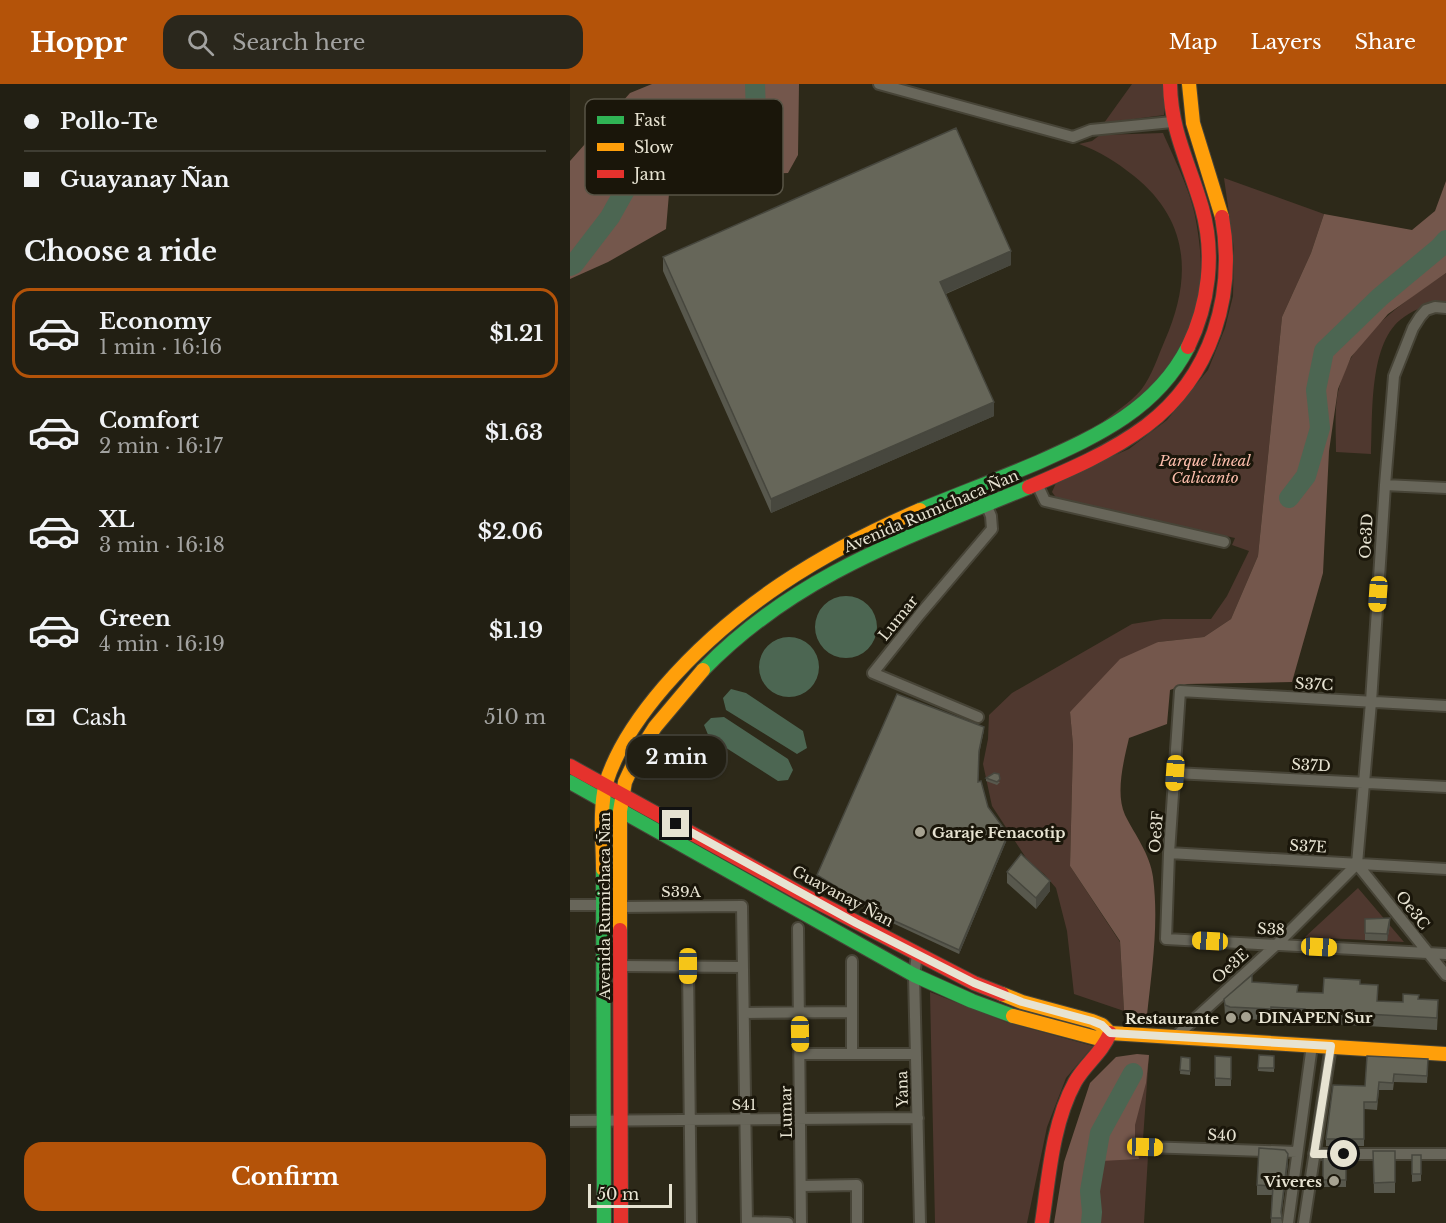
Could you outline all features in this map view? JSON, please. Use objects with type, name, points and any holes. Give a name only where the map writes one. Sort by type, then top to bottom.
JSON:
[{"type":"main road","name":"Avenida Rumichaca Ñan","points":[[604,1223],[603,800],[604,785],[622,747],[643,712],[692,655],[736,614],[797,571],[889,524],[979,488],[1108,429],[1145,403],[1169,377],[1185,353],[1197,328],[1206,291],[1209,251],[1203,213],[1172,122],[1170,84]]},
{"type":"main road","name":"Avenida Rumichaca Ñan","points":[[621,1223],[620,811],[621,794],[638,755],[658,723],[690,685],[747,628],[807,587],[853,561],[1036,484],[1118,445],[1157,417],[1171,403],[1196,372],[1207,352],[1221,314],[1227,271],[1224,228],[1218,200],[1191,123],[1188,84]]},
{"type":"main road","points":[[1206,291],[1224,293]]},
{"type":"main road","name":"Guayanay Ñan","points":[[570,766],[917,955],[974,983],[1022,1002],[1102,1025],[1110,1033]]},
{"type":"main road","name":"Guayanay Ñan","points":[[570,782],[914,975],[1011,1016],[1096,1038],[1110,1033],[1446,1054]]},
{"type":"main road","points":[[790,906],[798,892]]},
{"type":"main road","points":[[1042,1223],[1053,1156],[1068,1099],[1084,1069],[1106,1045],[1110,1033]]},
{"type":"street","points":[[879,84],[1073,137],[1091,130],[1172,122]]},
{"type":"street","name":"Oe3D","points":[[1357,864],[1365,783],[1394,376],[1413,328],[1420,317],[1426,310],[1436,307],[1446,308]]},
{"type":"street","points":[[1036,484],[1046,501],[1224,542]]},
{"type":"street","points":[[1385,485],[1446,488]]},
{"type":"street","name":"Lumar","points":[[978,717],[870,677],[992,529],[993,521],[979,488]]},
{"type":"street","name":"S37C","points":[[1180,691],[1446,706]]},
{"type":"street","name":"Oe3F","points":[[1166,939],[1169,853],[1180,691]]},
{"type":"street","name":"S37D","points":[[1175,773],[1446,787]]},
{"type":"street","name":"S37E","points":[[1169,853],[1446,869]]},
{"type":"street","name":"Oe3E","points":[[1174,1038],[1276,945],[1357,864]]},
{"type":"street","name":"Oe3C","points":[[1357,864],[1446,975]]},
{"type":"street","points":[[570,905],[603,905]]},
{"type":"street","name":"S39A","points":[[620,907],[742,906],[743,967]]},
{"type":"street","name":"Lumar","points":[[798,928],[801,1223]]},
{"type":"street","name":"S38","points":[[1166,939],[1446,954]]},
{"type":"street","name":"Yana","points":[[917,955],[914,975],[920,1223]]},
{"type":"street","points":[[852,961],[852,1054]]},
{"type":"street","points":[[621,966],[743,967],[747,1222],[788,1223]]},
{"type":"street","points":[[688,966],[691,1223]]},
{"type":"street","points":[[744,1013],[852,1012]]},
{"type":"street","points":[[1288,1223],[1312,1045]]},
{"type":"street","points":[[1304,1223],[1331,1046]]},
{"type":"street","points":[[800,1054],[916,1054]]},
{"type":"street","name":"S41","points":[[570,1121],[918,1118]]},
{"type":"street","name":"S40","points":[[1145,1147],[1297,1152]]},
{"type":"street","points":[[1314,1154],[1446,1154]]},
{"type":"street","points":[[802,1186],[856,1185],[857,1223]]},
{"type":"green space","points":[[1132,84],[1164,84],[1164,115],[1104,123]]},
{"type":"green space","points":[[1163,133],[1183,179],[1195,215],[1201,262],[1196,304],[1180,347],[1168,367],[1137,401],[1119,415],[1099,425],[1137,395],[1152,372],[1174,317],[1182,273],[1181,252],[1176,231],[1153,193],[1114,161],[1079,144],[1092,141],[1100,135]]},
{"type":"green space","name":"Parque lineal Calicanto","points":[[1224,178],[1324,214],[1311,253],[1282,317],[1258,556],[1231,619],[1204,637],[1158,642],[1070,712],[1073,745],[1070,866],[1120,942],[1124,1011],[1074,994],[1067,931],[1056,888],[1028,861],[992,806],[983,764],[988,739],[989,715],[1012,693],[1132,624],[1163,619],[1211,619],[1227,596],[1249,551],[1232,545],[1235,538],[1057,499],[1052,492],[1056,483],[1067,476],[1129,449],[1167,420],[1208,370],[1225,328],[1233,296],[1234,249]]},
{"type":"green space","points":[[1446,273],[1446,302],[1428,305],[1404,317],[1392,328],[1384,343],[1375,380],[1371,454],[1336,452],[1337,395],[1355,351],[1367,336],[1397,308]]},
{"type":"green space","points":[[1358,888],[1404,942],[1305,937]]},
{"type":"green space","points":[[930,992],[1006,1022],[1093,1046],[1066,1078],[1047,1127],[1027,1223],[935,1223]]},
{"type":"green space","points":[[1149,1055],[1143,1139],[1148,1156],[1144,1223],[1097,1223],[1096,1191],[1104,1136]]},
{"type":"shaded area","points":[[652,84],[799,84],[798,155],[788,173],[783,173],[783,99],[625,99],[630,93]]},
{"type":"shaded area","points":[[585,144],[585,195],[669,195],[666,229],[608,262],[570,279],[570,216],[570,161]]},
{"type":"shaded area","points":[[1446,181],[1446,273],[1388,314],[1351,357],[1338,389],[1329,451],[1323,573],[1292,682],[1187,684],[1170,690],[1167,724],[1129,738],[1121,776],[1122,806],[1151,869],[1155,894],[1155,929],[1147,1015],[1124,1011],[1120,941],[1070,866],[1073,745],[1070,712],[1120,659],[1158,642],[1204,637],[1231,619],[1258,556],[1282,317],[1311,253],[1324,214],[1412,230],[1435,211]]},
{"type":"shaded area","points":[[840,596],[852,596],[868,605],[875,615],[877,627],[875,639],[868,649],[852,658],[840,658],[829,653],[820,644],[815,633],[815,621],[820,610],[829,601]]},
{"type":"shaded area","points":[[789,637],[806,642],[814,650],[819,667],[814,684],[806,692],[789,697],[772,692],[764,684],[759,667],[764,650],[772,642]]},
{"type":"shaded area","points":[[731,689],[746,693],[803,731],[807,748],[797,754],[726,710],[723,698]]},
{"type":"shaded area","points":[[724,717],[788,759],[793,770],[788,780],[778,781],[709,737],[704,725],[711,718]]},
{"type":"shaded area","points":[[1149,1055],[1146,1083],[1135,1125],[1139,1159],[1101,1161],[1096,1191],[1097,1223],[1054,1223],[1064,1162],[1090,1083],[1116,1057]]},
{"type":"building","points":[[956,128],[1011,251],[940,282],[994,402],[771,499],[663,257]]},
{"type":"building","name":"Garaje Fenacotip","points":[[897,694],[984,727],[979,751],[978,782],[981,781],[988,807],[1008,834],[959,950],[886,917],[817,875]]},
{"type":"building","points":[[994,773],[999,774],[1000,779],[997,782],[986,778]]},
{"type":"building","points":[[1021,854],[1050,881],[1036,898],[1007,872]]},
{"type":"building","points":[[1390,918],[1387,934],[1365,933],[1365,919]]},
{"type":"building","points":[[1252,975],[1252,982],[1298,985],[1297,992],[1323,993],[1324,978],[1360,980],[1360,984],[1378,985],[1377,1001],[1403,1002],[1403,994],[1419,995],[1418,999],[1438,1000],[1437,1018],[1225,1005],[1224,999]]},
{"type":"building","points":[[1259,1055],[1274,1056],[1274,1068],[1258,1068]]},
{"type":"building","points":[[1215,1056],[1231,1057],[1231,1079],[1215,1078]]},
{"type":"building","points":[[1367,1056],[1428,1059],[1427,1076],[1394,1074],[1393,1083],[1379,1082],[1377,1102],[1364,1102],[1364,1139],[1326,1139],[1333,1085],[1365,1086]]},
{"type":"building","points":[[1181,1057],[1190,1058],[1190,1071],[1180,1070]]},
{"type":"building","points":[[1259,1148],[1285,1150],[1288,1154],[1282,1218],[1271,1218],[1273,1186],[1257,1185]]},
{"type":"building","points":[[1373,1151],[1395,1151],[1395,1182],[1374,1183]]},
{"type":"building","points":[[1323,1154],[1346,1154],[1346,1180],[1323,1180]]},
{"type":"building","points":[[1412,1155],[1421,1155],[1421,1174],[1412,1174]]},
{"type":"waterway","points":[[755,84],[756,99]]},
{"type":"waterway","points":[[570,266],[574,264],[610,217],[622,195]]},
{"type":"waterway","points":[[1289,498],[1306,476],[1320,428],[1316,390],[1324,351],[1380,297],[1446,240]]},
{"type":"waterway","points":[[1091,1223],[1090,1191],[1100,1133],[1133,1073]]},
{"type":"traffic: fast","points":[[920,510],[1039,462],[1104,430],[1143,403],[1160,387],[1188,347]]},
{"type":"traffic: fast","points":[[703,670],[739,637],[776,608],[815,583],[898,542],[1029,487]]},
{"type":"traffic: fast","points":[[570,782],[914,975],[972,1001],[1013,1016]]},
{"type":"traffic: fast","points":[[603,869],[604,1223]]},
{"type":"traffic: slow","points":[[1189,84],[1193,123],[1222,217]]},
{"type":"traffic: slow","points":[[603,869],[602,815],[606,783],[616,757],[630,732],[664,687],[691,658],[750,606],[814,563],[920,510]]},
{"type":"traffic: slow","points":[[620,930],[620,811],[625,782],[638,754],[655,727],[703,670]]},
{"type":"traffic: slow","points":[[1002,994],[1022,1002],[1092,1021],[1102,1025],[1110,1033]]},
{"type":"traffic: slow","points":[[1013,1016],[1096,1038],[1110,1033],[1446,1054]]},
{"type":"traffic: jam","points":[[1170,84],[1177,132],[1202,208],[1208,243],[1208,279],[1205,296],[1201,314],[1188,347]]},
{"type":"traffic: jam","points":[[1029,487],[1089,460],[1133,435],[1169,406],[1188,383],[1203,358],[1222,304],[1225,276],[1222,217]]},
{"type":"traffic: jam","points":[[570,766],[798,892],[974,983],[1002,994]]},
{"type":"traffic: jam","points":[[620,930],[621,1223]]},
{"type":"traffic: jam","points":[[1042,1223],[1052,1151],[1067,1098],[1075,1082],[1103,1047],[1110,1033]]},
{"type":"place","name":"Garaje Fenacotip","points":[[920,832]]},
{"type":"place","name":"DINAPEN Sur","points":[[1246,1017]]},
{"type":"place","name":"Restaurante","points":[[1231,1018]]},
{"type":"place","name":"Viveres","points":[[1334,1181]]},
{"type":"route","points":[[676,824],[856,923],[974,983],[1022,1002],[1092,1021],[1102,1025],[1110,1033],[1331,1046],[1314,1154],[1344,1154]]}]
